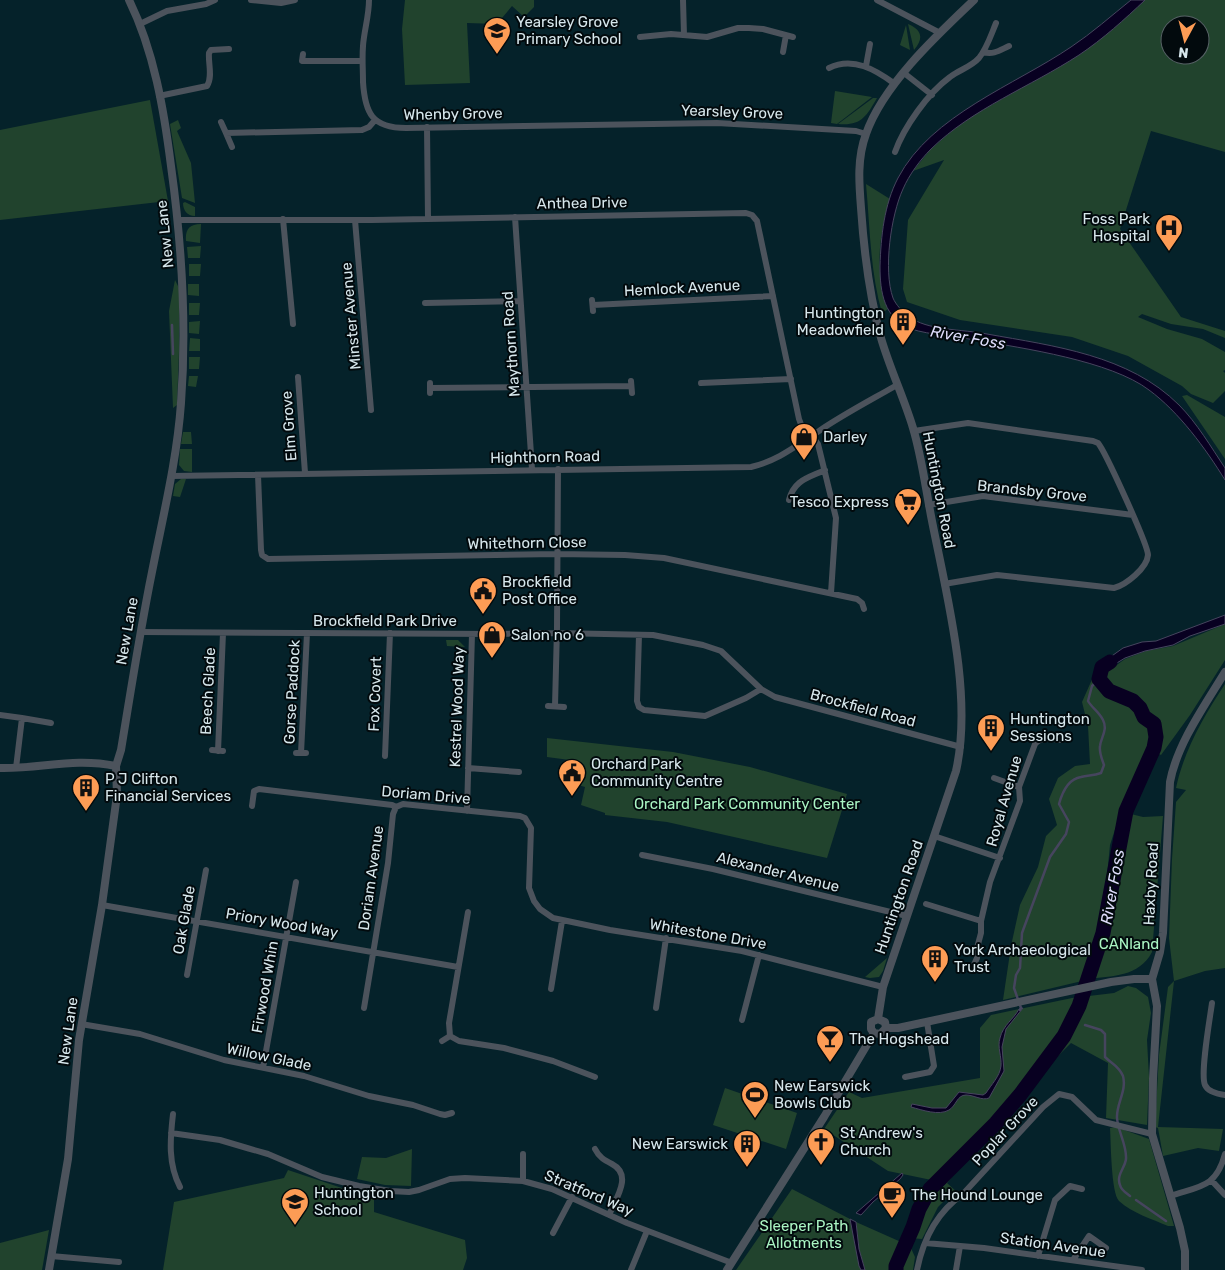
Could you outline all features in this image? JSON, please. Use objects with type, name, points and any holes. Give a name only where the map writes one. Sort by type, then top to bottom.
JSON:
[{"type":"street","name":"New Lane","points":[[49,1270],[68,1159],[81,1024],[102,905],[117,795],[116,766],[122,750],[141,632],[171,476],[181,403],[184,312],[178,220],[169,152],[150,52],[129,0]]},
{"type":"street","points":[[140,24],[167,11],[206,4],[215,0]]},
{"type":"street","points":[[251,0],[281,4],[295,0]]},
{"type":"street","points":[[226,133],[362,130],[369,127],[375,120],[370,115],[366,104],[362,61],[369,0]]},
{"type":"street","points":[[683,0],[684,35]]},
{"type":"street","points":[[877,0],[940,33]]},
{"type":"street","name":"Huntington Road","points":[[878,1019],[883,988],[956,771],[960,748],[960,691],[957,657],[914,431],[881,340],[869,289],[863,249],[859,164],[866,134],[878,108],[904,73],[940,33],[974,0]]},
{"type":"street","points":[[894,152],[912,119],[932,95],[948,78],[978,60],[996,23]]},
{"type":"street","points":[[640,37],[671,34],[707,37],[738,28],[763,29],[790,36],[783,52]]},
{"type":"street","points":[[866,66],[870,44]]},
{"type":"street","points":[[983,52],[995,53],[1009,46]]},
{"type":"street","points":[[159,96],[207,86],[210,83],[209,53],[211,50],[229,49]]},
{"type":"street","points":[[300,58],[362,61]]},
{"type":"street","points":[[829,68],[846,63],[866,66],[895,84]]},
{"type":"street","points":[[904,73],[932,95]]},
{"type":"street","name":"Whenby Grove","points":[[375,120],[396,128],[597,125]]},
{"type":"street","points":[[221,122],[232,147]]},
{"type":"street","name":"Yearsley Grove","points":[[597,125],[736,123],[856,131],[866,134]]},
{"type":"street","points":[[427,127],[428,219]]},
{"type":"street","name":"Anthea Drive","points":[[178,220],[355,220],[746,213],[752,215],[757,221],[799,418],[810,438],[818,444],[836,518],[831,593]]},
{"type":"street","name":"Maythorn Road","points":[[516,217],[532,469]]},
{"type":"street","points":[[283,219],[293,324]]},
{"type":"street","name":"Minster Avenue","points":[[355,220],[371,410]]},
{"type":"street","name":"Hemlock Avenue","points":[[593,305],[773,296]]},
{"type":"street","points":[[425,303],[520,301]]},
{"type":"street","name":"Elm Grove","points":[[298,377],[305,473]]},
{"type":"street","points":[[701,383],[791,378]]},
{"type":"street","points":[[430,388],[631,386]]},
{"type":"street","name":"Highthorn Road","points":[[171,476],[751,467],[767,463],[897,386]]},
{"type":"street","points":[[914,431],[968,423],[1093,441],[1100,446],[1133,515],[1148,554],[1144,566],[1126,584],[1120,587],[1106,588],[997,575],[944,584]]},
{"type":"street","points":[[558,469],[557,633],[551,706],[564,707]]},
{"type":"street","points":[[789,500],[793,487],[801,481],[825,470]]},
{"type":"street","name":"Whitethorn Close","points":[[258,475],[261,550],[262,554],[268,559],[557,554],[625,555],[664,558],[857,599],[862,603],[864,609]]},
{"type":"street","name":"Brandsby Grove","points":[[928,505],[983,496],[1133,515]]},
{"type":"street","name":"Brockfield Park Drive","points":[[141,632],[653,635],[721,651],[761,689]]},
{"type":"street","name":"Gorse Paddock","points":[[301,753],[307,632]]},
{"type":"street","name":"Beech Glade","points":[[218,751],[223,633]]},
{"type":"street","name":"Fox Covert","points":[[384,756],[390,633]]},
{"type":"street","name":"Kestrel Wood Way","points":[[467,811],[472,634]]},
{"type":"street","points":[[639,635],[637,701],[639,707],[644,710],[705,716],[746,698],[761,689]]},
{"type":"street","name":"Haxby Road","points":[[1184,1270],[1185,1251],[1152,1134],[1157,1006],[1152,979],[1160,952],[1162,933],[1172,769],[1188,735],[1225,672]]},
{"type":"street","name":"Brockfield Road","points":[[761,689],[780,698],[960,748]]},
{"type":"street","points":[[0,715],[51,723]]},
{"type":"street","points":[[16,768],[22,718]]},
{"type":"street","name":"Royal Avenue","points":[[973,968],[977,958],[981,921],[990,882],[1020,801],[1019,787],[1035,744],[1044,738],[1061,740]]},
{"type":"street","points":[[0,768],[79,762],[116,766]]},
{"type":"street","points":[[468,768],[519,772]]},
{"type":"street","points":[[994,778],[1019,787]]},
{"type":"street","name":"Doriam Drive","points":[[252,806],[254,791],[260,789],[396,807],[403,804],[526,818],[531,828],[529,888],[534,901]]},
{"type":"street","name":"Doriam Avenue","points":[[364,1008],[388,863],[393,814],[396,807]]},
{"type":"street","points":[[934,836],[1000,858]]},
{"type":"street","name":"Alexander Avenue","points":[[642,855],[713,869],[907,916]]},
{"type":"street","name":"Oak Glade","points":[[187,974],[206,870]]},
{"type":"street","name":"Firwood Whin","points":[[263,1068],[296,882]]},
{"type":"street","name":"Whitestone Drive","points":[[534,901],[547,915],[562,921],[759,955],[883,988]]},
{"type":"street","points":[[926,904],[981,921]]},
{"type":"street","name":"Priory Wood Way","points":[[102,905],[458,967]]},
{"type":"street","points":[[450,1036],[449,1023],[468,912]]},
{"type":"street","points":[[551,989],[562,921]]},
{"type":"street","points":[[656,1008],[666,938]]},
{"type":"street","points":[[742,1020],[759,955]]},
{"type":"street","points":[[886,1028],[884,1022],[878,1019],[871,1022],[871,1029],[874,1033],[880,1034],[886,1028],[898,1028],[1111,982],[1152,979]]},
{"type":"street","points":[[1212,1003],[1204,1083],[1208,1089],[1225,1095]]},
{"type":"street","points":[[905,1077],[930,1072],[934,1066],[927,1022]]},
{"type":"street","name":"Willow Glade","points":[[81,1024],[140,1034],[204,1055],[304,1076],[369,1096],[413,1105],[440,1114],[452,1113]]},
{"type":"street","points":[[730,1266],[824,1117],[874,1033]]},
{"type":"street","points":[[442,1040],[450,1036]]},
{"type":"street","points":[[450,1036],[459,1041],[504,1048],[553,1060],[594,1077]]},
{"type":"street","name":"Poplar Grove","points":[[925,1243],[935,1221],[950,1203],[962,1194],[1043,1107],[1059,1094],[1072,1097],[1096,1120],[1152,1134]]},
{"type":"street","points":[[173,1114],[171,1163],[180,1187]]},
{"type":"street","name":"Stratford Way","points":[[171,1133],[220,1140],[331,1179],[390,1191],[409,1192],[450,1179],[523,1181],[572,1197],[608,1215],[730,1266]]},
{"type":"street","points":[[595,1149],[600,1157],[617,1166],[623,1173],[620,1189],[608,1215]]},
{"type":"street","points":[[523,1154],[523,1181]]},
{"type":"street","points":[[1170,1196],[1212,1181],[1219,1173],[1225,1154]]},
{"type":"street","points":[[1212,1181],[1225,1195]]},
{"type":"street","points":[[1038,1256],[1055,1200],[1070,1186],[1082,1189]]},
{"type":"street","points":[[553,1233],[572,1197]]},
{"type":"street","points":[[631,1270],[647,1231]]},
{"type":"street","points":[[1073,1260],[1089,1236],[1106,1248]]},
{"type":"street","points":[[917,1270],[925,1243]]},
{"type":"street","name":"Station Avenue","points":[[925,1243],[1142,1270]]},
{"type":"street","points":[[956,1270],[960,1246]]},
{"type":"street","points":[[51,1256],[119,1262]]},
{"type":"green space","points":[[405,0],[534,0],[534,7],[524,17],[512,6],[497,24],[467,23],[470,83],[405,85],[402,29]]},
{"type":"green space","points":[[1145,0],[1225,0],[1225,152],[1151,131],[1120,229],[1181,317],[1225,331],[1225,338],[1203,329],[1171,324],[1142,314],[1138,317],[1167,329],[1202,339],[1225,352],[1225,370],[1223,371],[1225,373],[1225,391],[1213,403],[1191,394],[1182,386],[1128,356],[1072,337],[960,320],[907,302],[903,289],[908,220],[944,160],[913,171],[930,150],[963,121],[1079,55]]},
{"type":"green space","points":[[908,24],[913,26],[920,35],[919,42],[914,50]]},
{"type":"green space","points":[[906,25],[910,50],[900,45]]},
{"type":"green space","points":[[835,91],[872,97],[837,124],[831,123]]},
{"type":"green space","points":[[873,98],[877,98],[870,110],[858,122],[838,124]]},
{"type":"green space","points":[[150,100],[168,201],[0,220],[0,130]]},
{"type":"green space","points":[[178,120],[181,128],[177,131],[191,163],[195,203],[182,198],[170,124]]},
{"type":"green space","points":[[866,184],[890,199],[883,226],[880,254],[881,283],[888,309],[882,313],[871,249]]},
{"type":"green space","points":[[185,202],[195,207],[195,216],[186,212],[183,206]]},
{"type":"green space","points":[[201,224],[200,243],[186,241],[186,234],[189,228],[193,225]]},
{"type":"green space","points":[[201,246],[200,258],[188,258],[187,247]]},
{"type":"green space","points":[[189,264],[201,264],[200,276],[189,276]]},
{"type":"green space","points":[[175,280],[179,288],[179,352],[177,405],[173,408],[169,311]]},
{"type":"green space","points":[[188,284],[199,284],[199,296],[188,295]]},
{"type":"green space","points":[[189,303],[200,303],[199,315],[189,315]]},
{"type":"green space","points":[[200,321],[199,334],[189,333],[189,322]]},
{"type":"green space","points":[[190,338],[200,339],[200,351],[189,351]]},
{"type":"green space","points":[[189,357],[200,357],[199,369],[189,369]]},
{"type":"green space","points":[[189,376],[198,376],[196,387],[188,386]]},
{"type":"green space","points":[[1187,395],[1225,417],[1225,459],[1182,396]]},
{"type":"green space","points":[[183,432],[191,432],[192,444],[181,444]]},
{"type":"green space","points":[[180,449],[192,449],[192,472],[184,471],[179,465]]},
{"type":"green space","points":[[181,479],[186,479],[180,497],[173,496],[175,484]]},
{"type":"green space","points":[[1225,624],[1225,660],[1190,715],[1161,755],[1157,753],[1159,741],[1158,726],[1137,700],[1123,691],[1114,688],[1103,675],[1125,659],[1146,651],[1173,646]]},
{"type":"green space","points":[[446,640],[458,640],[465,647],[447,646]]},
{"type":"green space","points":[[1094,675],[1143,720],[1151,724],[1152,745],[1121,811],[1110,845],[1103,916],[1082,981],[1003,1000],[1011,946],[1020,905],[1038,867],[1046,836],[1057,825],[1049,799],[1058,778],[1075,766],[1090,764],[1088,726],[1082,702]]},
{"type":"green space","points":[[1225,684],[1225,968],[1205,971],[1174,981],[1169,938],[1172,859],[1176,802],[1186,790],[1176,788],[1189,747]]},
{"type":"green space","name":"Orchard Park Community Center","points":[[547,738],[673,752],[750,767],[847,794],[827,858],[667,822],[605,815],[605,813],[581,805],[585,787],[575,784],[577,761],[547,757]]},
{"type":"green space","name":"CANland","points":[[1127,813],[1143,817],[1163,816],[1152,952],[1140,966],[1132,971],[1115,976],[1087,979],[1096,970],[1106,939]]},
{"type":"green space","points":[[887,958],[879,977],[865,977]]},
{"type":"green space","points":[[1174,981],[1158,1127],[1223,1129],[1219,1151],[1198,1148],[1163,1156],[1158,1128],[1155,1127],[1159,1055],[1168,987]]},
{"type":"green space","points":[[1128,986],[1136,988],[1148,997],[1151,1013],[1147,1040],[1149,1077],[1147,1125],[1106,1118],[1108,1063],[1071,1043],[1042,1072],[947,1183],[958,1193],[945,1200],[938,1207],[922,1239],[910,1238],[924,1207],[946,1183],[888,1171],[824,1129],[849,1092],[862,1098],[980,1078],[980,1028],[991,1015],[1072,998],[1114,993]]},
{"type":"green space","name":"New Earswick Bowls Club","points":[[725,1088],[797,1113],[786,1149],[713,1125]]},
{"type":"green space","points":[[1116,1127],[1149,1139],[1174,1226],[1168,1226],[1130,1209],[1119,1201],[1116,1196],[1110,1128]]},
{"type":"green space","points":[[412,1149],[411,1186],[385,1185],[357,1179],[362,1157],[386,1158]]},
{"type":"green space","name":"Huntington School","points":[[288,1170],[342,1188],[374,1193],[374,1212],[465,1240],[467,1258],[463,1270],[163,1270],[174,1202],[284,1178]]},
{"type":"green space","name":"Sleeper Path Allotments","points":[[792,1189],[850,1219],[861,1270],[736,1270]]},
{"type":"green space","points":[[856,1222],[901,1242],[893,1270],[865,1270],[859,1249]]},
{"type":"green space","points":[[49,1230],[42,1270],[0,1270],[0,1243]]},
{"type":"green space","points":[[907,1244],[910,1246],[915,1257],[913,1270],[900,1270]]},
{"type":"water","points":[[1131,0],[1145,0],[1114,29],[1088,49],[983,110],[947,135],[923,158],[905,184],[895,213],[890,243],[890,286],[893,298],[899,308],[916,321],[935,327],[977,332],[1064,349],[1089,355],[1137,374],[1159,388],[1192,419],[1225,468],[1225,480],[1201,444],[1171,409],[1149,390],[1133,380],[1113,371],[1066,357],[911,329],[902,324],[889,311],[885,304],[881,286],[880,255],[886,210],[898,178],[913,156],[931,136],[952,119],[1071,47]]},
{"type":"water","points":[[1225,615],[1225,624],[1190,636],[1173,645],[1145,651],[1125,658],[1107,669],[1101,677],[1094,675],[1102,663],[1123,648],[1142,642],[1156,641]]},
{"type":"water","points":[[1023,1008],[1006,1029],[1002,1047],[1004,1071],[989,1098],[984,1099],[963,1095],[945,1112],[930,1112],[911,1107],[912,1104],[932,1108],[946,1108],[959,1092],[983,1095],[986,1093],[1000,1070],[999,1041],[1001,1033],[1019,1009]]},
{"type":"water","points":[[902,1173],[903,1175],[900,1179],[861,1215],[856,1213]]},
{"type":"water","points":[[850,1219],[856,1222],[859,1249],[865,1270],[861,1270],[859,1266]]},
{"type":"water","points":[[901,1242],[907,1244],[900,1270],[893,1270],[897,1251]]},
{"type":"waterway","points":[[172,325],[173,354]]},
{"type":"waterway","name":"River Foss","points":[[896,1270],[919,1209],[930,1189],[996,1123],[1020,1095],[1064,1036],[1079,1006],[1103,933],[1126,811],[1154,748],[1156,737],[1154,724],[1144,717],[1140,708],[1133,701],[1109,691],[1099,679],[1102,667],[1110,662]]},
{"type":"waterway","points":[[1020,1010],[1014,988],[1016,975],[1020,968],[1022,933],[1050,857],[1066,834],[1069,822],[1059,804],[1060,800],[1066,787],[1072,781],[1076,778],[1101,773],[1104,765],[1100,749],[1105,730],[1104,724],[1101,717],[1088,701],[1092,686],[1099,679]]},
{"type":"waterway","points":[[1085,1025],[1101,1030],[1105,1034],[1105,1057],[1117,1067],[1123,1076],[1124,1087],[1117,1118],[1126,1159],[1119,1181],[1121,1188],[1130,1196]]},
{"type":"waterway","points":[[1136,1200],[1166,1221]]},
{"type":"place","name":"Yearsley Grove Primary School","points":[[497,55]]},
{"type":"place","name":"Foss Park Hospital","points":[[1169,252]]},
{"type":"place","name":"Huntington Meadowfield","points":[[903,346]]},
{"type":"place","name":"Darley","points":[[804,461]]},
{"type":"place","name":"Tesco Express","points":[[908,526]]},
{"type":"place","name":"Brockfield Post Office","points":[[483,615]]},
{"type":"place","name":"Salon no 6","points":[[492,659]]},
{"type":"place","name":"Huntington Sessions","points":[[991,752]]},
{"type":"place","name":"Orchard Park Community Centre","points":[[572,797]]},
{"type":"place","name":"P J Clifton Financial Services","points":[[86,812]]},
{"type":"place","name":"York Archaeological Trust","points":[[935,983]]},
{"type":"place","name":"The Hogshead","points":[[830,1063]]},
{"type":"place","name":"New Earswick Bowls Club","points":[[755,1119]]},
{"type":"place","name":"St Andrew's Church","points":[[821,1166]]},
{"type":"place","name":"New Earswick","points":[[747,1168]]},
{"type":"place","name":"The Hound Lounge","points":[[892,1219]]},
{"type":"place","name":"Huntington School","points":[[295,1226]]}]
